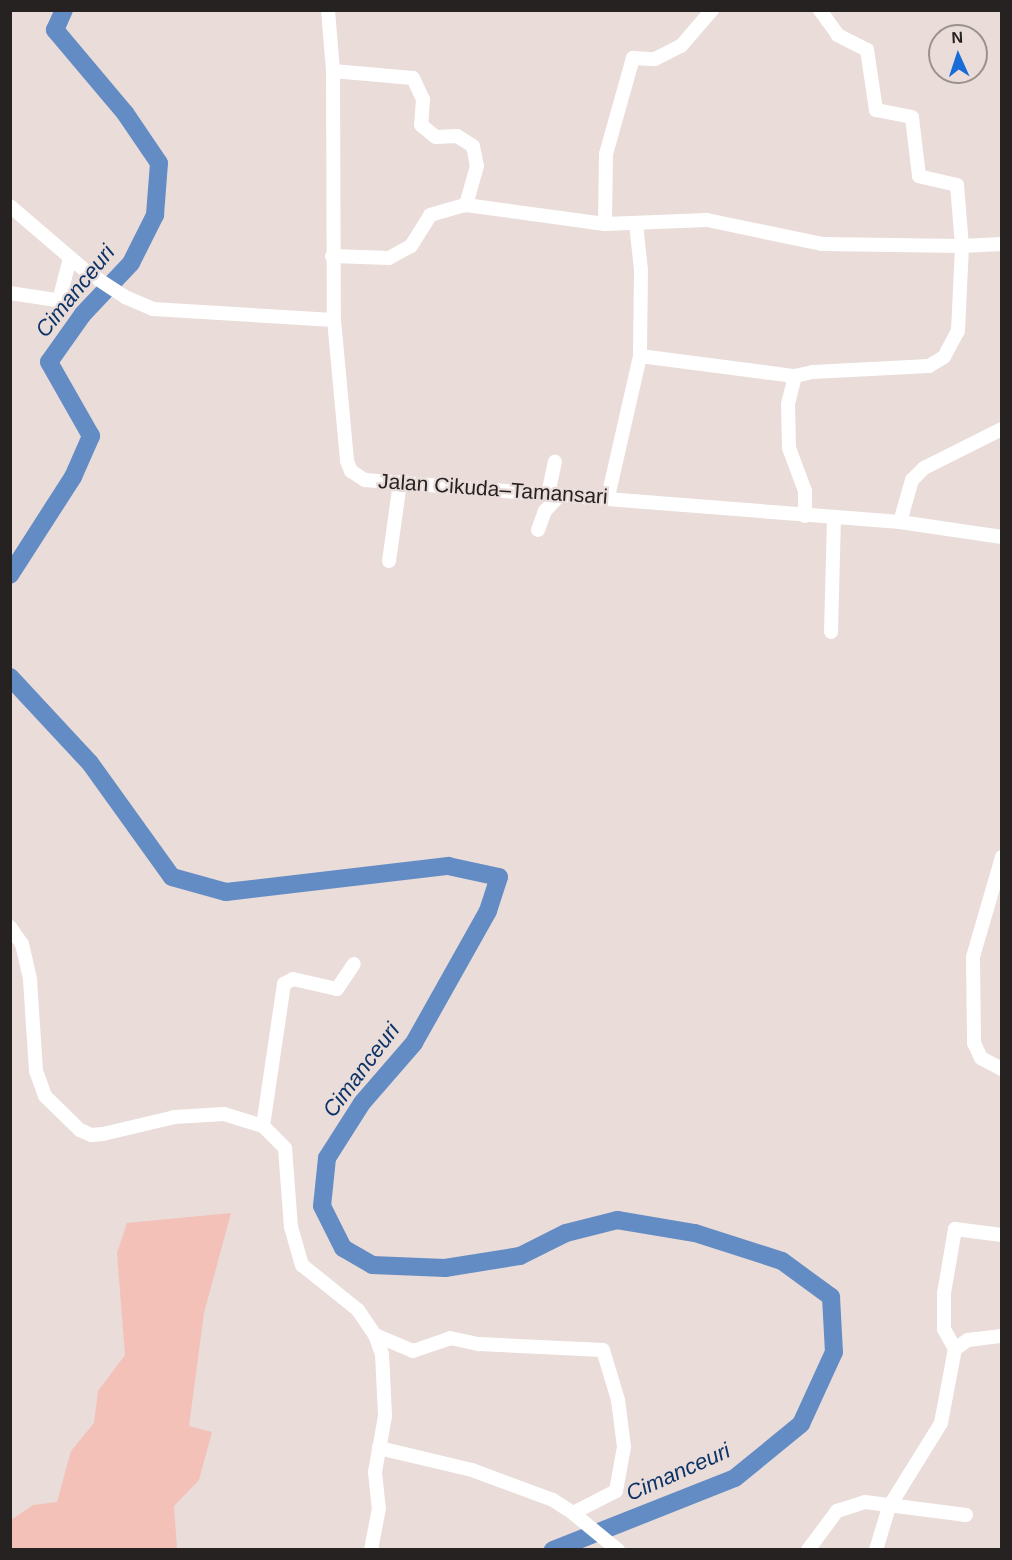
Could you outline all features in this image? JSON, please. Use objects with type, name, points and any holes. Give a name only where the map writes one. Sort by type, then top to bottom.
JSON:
[{"type":"street","points":[[10,206],[87,272],[125,297],[172,312],[334,320],[333,70],[328,10]]},
{"type":"street","points":[[640,356],[795,376],[813,372],[929,366],[944,357],[958,331],[962,246],[957,184],[919,176],[912,117],[876,110],[867,50],[838,35],[820,10]]},
{"type":"street","points":[[604,224],[606,154],[633,58],[656,59],[681,46],[709,12]]},
{"type":"street","points":[[333,70],[413,78],[423,99],[421,125],[436,137],[457,136],[473,146],[477,166],[466,205]]},
{"type":"street","points":[[332,256],[389,258],[411,246],[430,215],[466,205],[604,224],[707,220],[822,244],[962,246],[1002,244]]},
{"type":"street","points":[[608,497],[640,356],[641,270],[636,224]]},
{"type":"street","points":[[10,293],[56,300],[60,297],[70,258]]},
{"type":"street","name":"Jalan Cikuda–Tamansari","points":[[334,320],[351,471],[365,480],[608,497],[805,516],[900,522],[1002,537]]},
{"type":"street","points":[[795,376],[788,404],[789,448],[805,491],[805,516]]},
{"type":"street","points":[[900,522],[912,480],[918,474],[1002,429]]},
{"type":"street","points":[[538,530],[554,494],[555,462]]},
{"type":"street","points":[[390,561],[400,483]]},
{"type":"street","points":[[831,632],[834,518]]},
{"type":"street","points":[[1002,857],[973,957],[974,1043],[981,1058],[1002,1069]]},
{"type":"street","points":[[10,927],[22,944],[30,980],[36,1071],[45,1096],[80,1130],[91,1136],[202,1113],[238,1116],[263,1126],[285,1148],[291,1227],[302,1265],[358,1310],[375,1335],[384,1379],[385,1416],[375,1472],[379,1508],[371,1550]]},
{"type":"street","points":[[263,1126],[284,984],[293,979],[337,989],[354,964]]},
{"type":"street","points":[[876,1550],[889,1507],[940,1423],[955,1349],[944,1329],[944,1293],[955,1230],[1002,1235]]},
{"type":"street","points":[[375,1335],[413,1350],[450,1338],[479,1344],[603,1350],[618,1400],[624,1447],[616,1491],[573,1513],[553,1500],[472,1470],[379,1448]]},
{"type":"street","points":[[955,1349],[968,1340],[1002,1336]]},
{"type":"street","points":[[808,1550],[837,1511],[865,1502],[889,1507],[966,1515]]},
{"type":"street","points":[[574,1514],[617,1549]]},
{"type":"shaded area","points":[[231,1213],[204,1313],[189,1426],[212,1432],[199,1480],[174,1506],[177,1549],[11,1549],[11,1520],[33,1505],[57,1502],[71,1451],[94,1423],[98,1391],[125,1355],[117,1253],[127,1223]]},
{"type":"waterway","name":"Cimanceuri","points":[[10,575],[73,477],[91,436],[49,362],[83,314],[131,263],[155,215],[159,163],[125,113],[55,30],[64,10]]},
{"type":"waterway","name":"Cimanceuri","points":[[10,677],[90,763],[172,877],[226,892],[448,866],[499,877],[488,911],[414,1043],[362,1103],[327,1158],[322,1206],[343,1248],[372,1265],[445,1268],[520,1256],[566,1233],[617,1220],[695,1233],[782,1261],[831,1297],[834,1352],[801,1424],[735,1478],[553,1550]]}]
